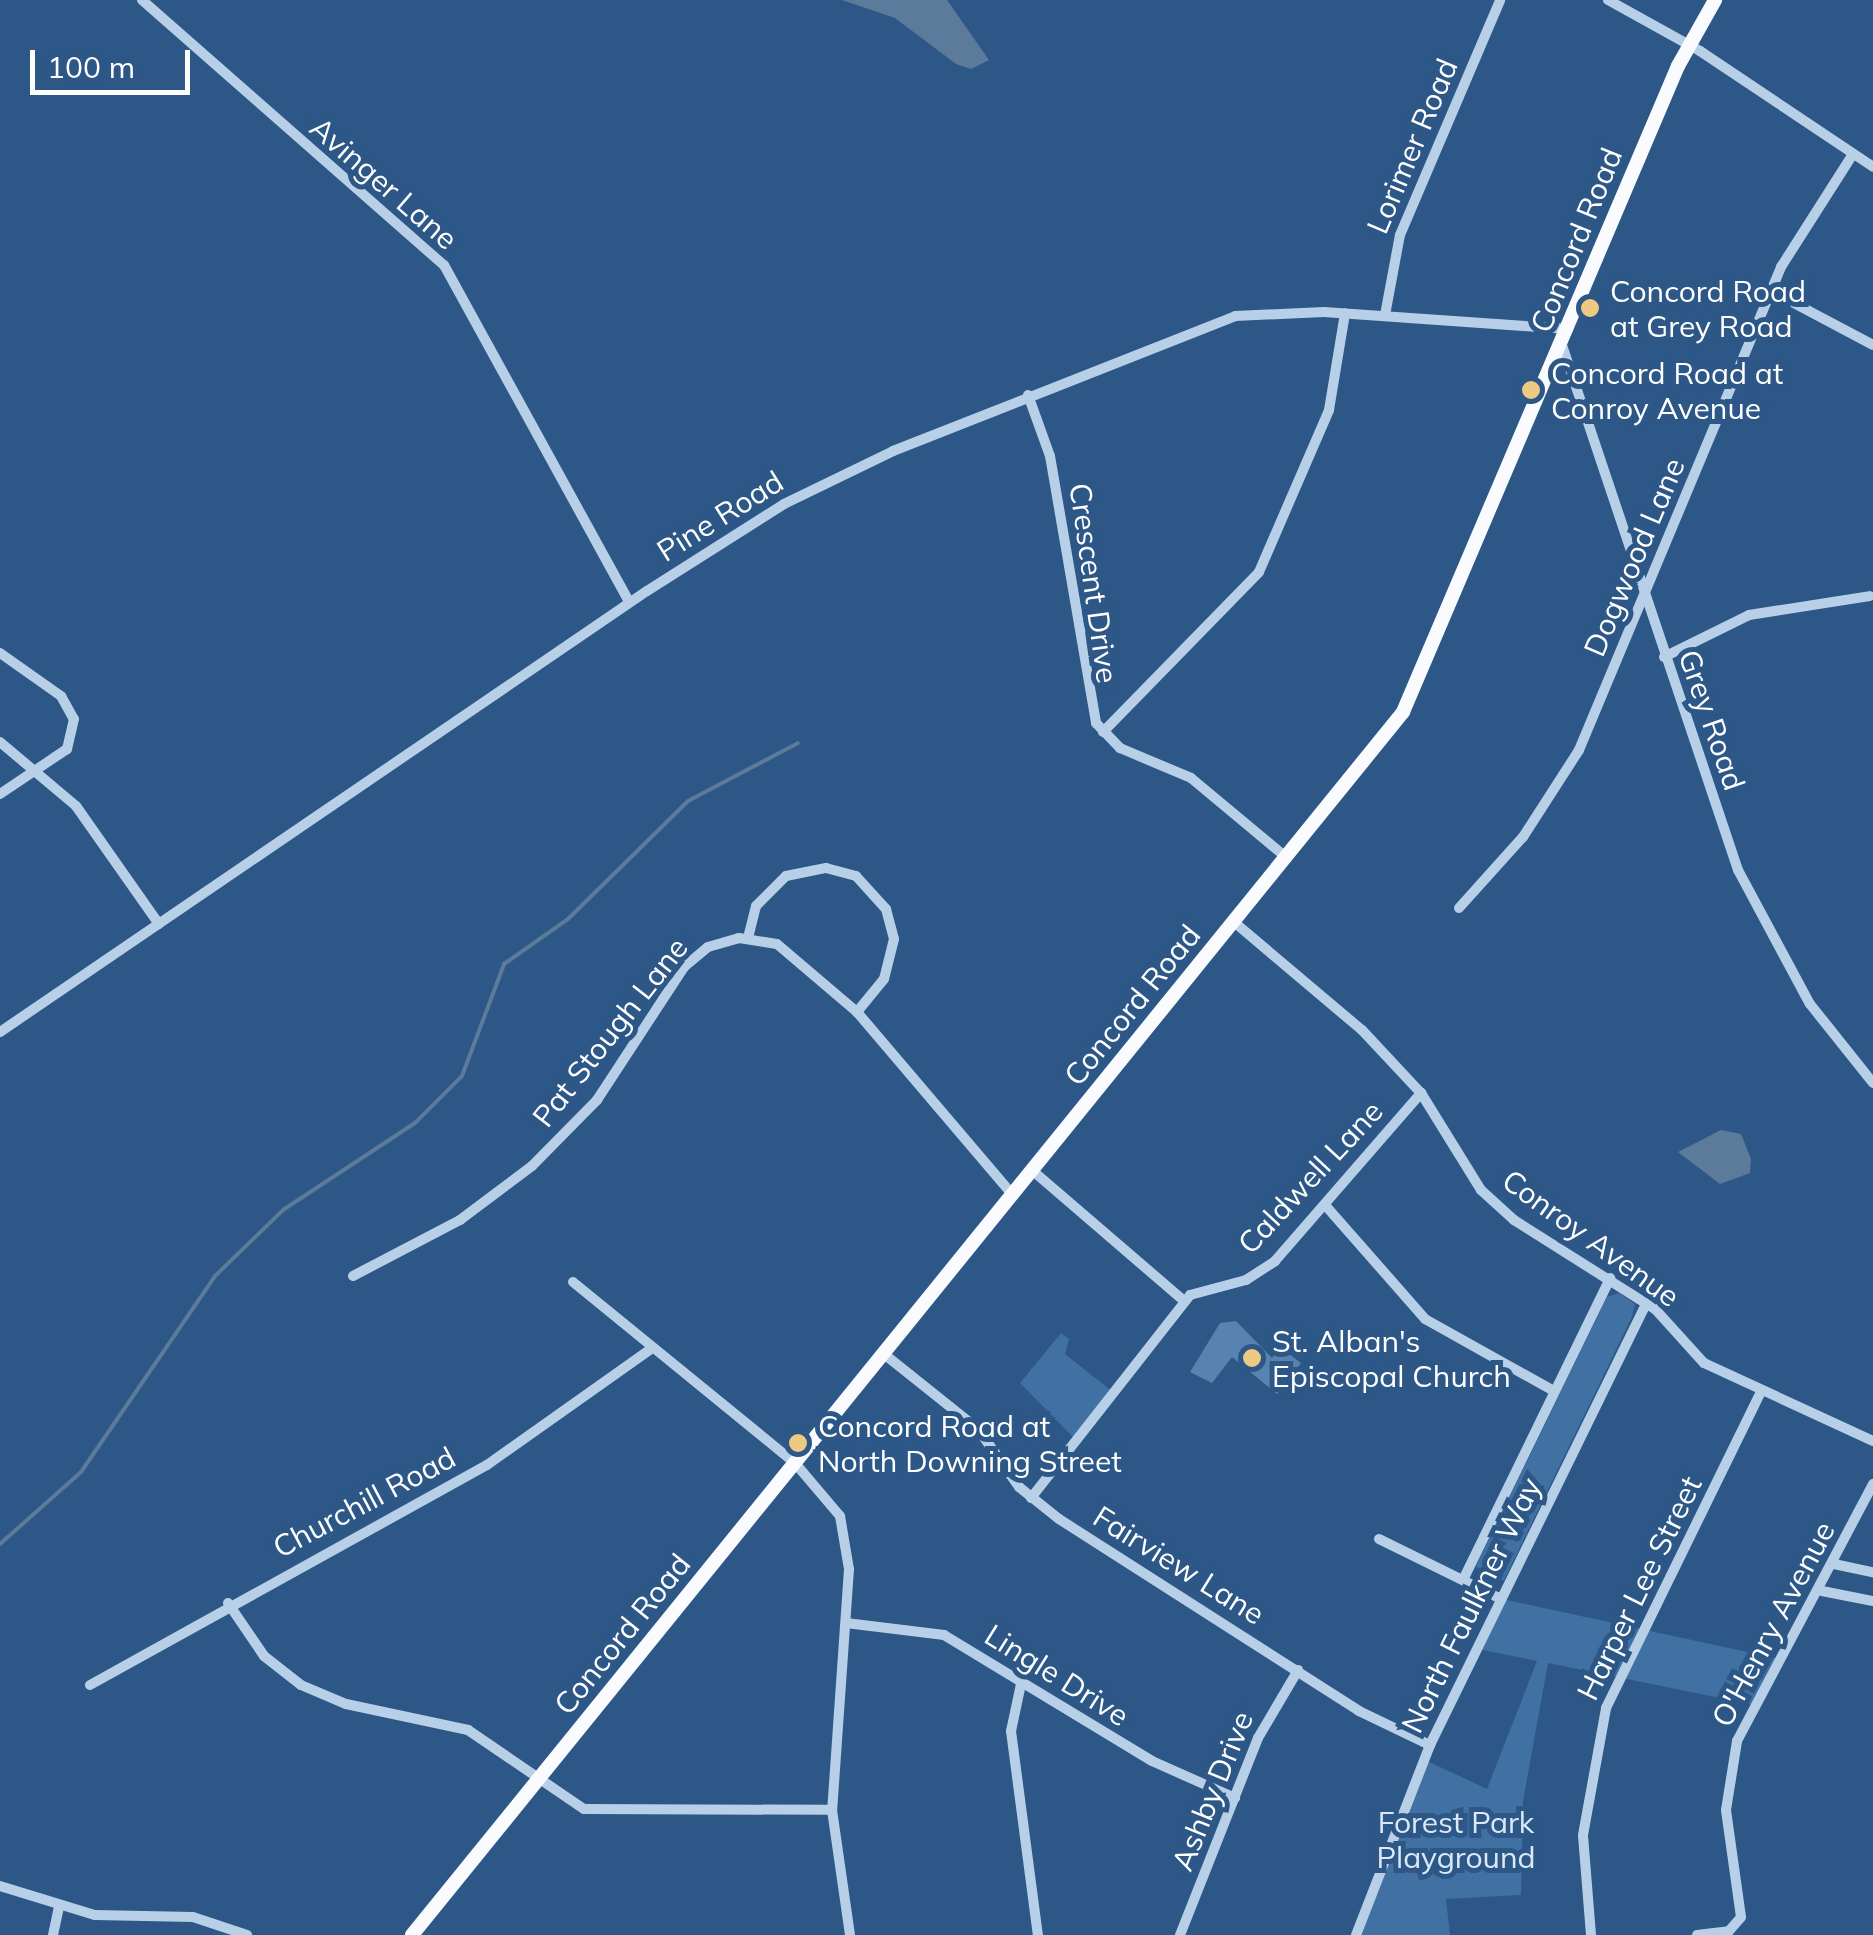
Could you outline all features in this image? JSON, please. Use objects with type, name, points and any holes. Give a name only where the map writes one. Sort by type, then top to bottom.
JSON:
[{"type":"main road","name":"Concord Road","points":[[412,1935],[1287,858],[1414,693],[1688,44],[1714,0]]},
{"type":"street","name":"Avinger Lane","points":[[142,0],[444,265],[629,602]]},
{"type":"street","name":"Lorimer Road","points":[[1385,315],[1400,235],[1500,0]]},
{"type":"street","points":[[1608,0],[1688,44],[1873,168]]},
{"type":"street","name":"Dogwood Lane","points":[[1460,908],[1570,767],[1771,291],[1853,154]]},
{"type":"street","points":[[1771,291],[1873,344]]},
{"type":"street","name":"Pine Road","points":[[0,1032],[629,602],[798,496],[1205,323],[1255,313],[1345,313],[1569,329]]},
{"type":"street","points":[[1287,858],[1191,778],[1126,751],[1103,732],[1259,572],[1329,410],[1345,313]]},
{"type":"street","name":"Grey Road","points":[[1562,345],[1664,657],[1750,898],[1810,1004],[1873,1083]]},
{"type":"street","name":"Crescent Drive","points":[[1028,395],[1057,494],[1084,692],[1103,732]]},
{"type":"street","points":[[1664,657],[1749,615],[1870,596]]},
{"type":"street","points":[[0,653],[61,696],[74,718],[66,749],[0,794]]},
{"type":"street","points":[[0,742],[36,769],[86,819],[159,924]]},
{"type":"street","points":[[856,1012],[884,979],[894,939],[886,909],[856,876],[826,868],[786,876],[756,906],[748,938],[787,951],[856,1012],[1013,1196]]},
{"type":"street","name":"Conroy Avenue","points":[[1234,922],[1362,1030],[1421,1093],[1490,1200],[1647,1303],[1704,1362],[1873,1440]]},
{"type":"street","name":"Pat Stough Lane","points":[[353,1276],[443,1230],[520,1176],[596,1100],[692,959],[718,942],[748,938]]},
{"type":"street","name":"Caldwell Lane","points":[[1184,1301],[1266,1268],[1421,1093]]},
{"type":"street","points":[[1031,1498],[1184,1301],[1032,1171]]},
{"type":"street","points":[[1325,1205],[1425,1318],[1554,1392]]},
{"type":"street","points":[[1463,1580],[1610,1278]]},
{"type":"street","points":[[573,1282],[795,1463],[832,1500],[846,1534],[846,1622],[832,1810],[850,1935]]},
{"type":"street","name":"North Faulkner Way","points":[[1356,1935],[1430,1745],[1647,1303]]},
{"type":"street","name":"Churchill Road","points":[[90,1685],[228,1603],[503,1456],[651,1349]]},
{"type":"street","name":"Fairview Lane","points":[[884,1354],[978,1430],[1031,1498],[1298,1670],[1430,1745]]},
{"type":"street","name":"Harper Lee Street","points":[[1591,1935],[1583,1835],[1606,1708],[1762,1390]]},
{"type":"street","name":"O'Henry Avenue","points":[[1696,1935],[1729,1931],[1741,1917],[1726,1810],[1733,1756],[1822,1591],[1873,1484]]},
{"type":"street","points":[[1379,1539],[1501,1599]]},
{"type":"street","points":[[1834,1564],[1873,1572]]},
{"type":"street","points":[[1822,1591],[1873,1601]]},
{"type":"street","points":[[228,1603],[264,1656],[301,1685],[346,1704],[468,1730],[544,1776],[572,1802],[604,1814],[832,1810]]},
{"type":"street","name":"Lingle Drive","points":[[846,1622],[944,1635],[1152,1761],[1235,1798]]},
{"type":"street","name":"Ashby Drive","points":[[1180,1935],[1235,1798],[1298,1670]]},
{"type":"street","points":[[1021,1684],[1012,1732],[1038,1935]]},
{"type":"street","points":[[0,1886],[59,1906],[194,1917],[247,1935]]},
{"type":"street","points":[[53,1935],[59,1906]]},
{"type":"green space","points":[[1619,1293],[1635,1304],[1632,1317],[1504,1580],[1490,1581],[1476,1566],[1607,1297]]},
{"type":"green space","points":[[1061,1333],[1069,1339],[1065,1354],[1113,1392],[1075,1439],[1020,1383]]},
{"type":"green space","name":"Forest Park Playground","points":[[1502,1599],[1785,1660],[1755,1705],[1548,1663],[1523,1801],[1521,1895],[1446,1899],[1450,1935],[1358,1935],[1425,1760],[1487,1789],[1537,1661],[1478,1649]]},
{"type":"shaded area","points":[[842,0],[947,0],[989,60],[971,69],[956,64],[895,18]]},
{"type":"shaded area","points":[[1721,1130],[1741,1134],[1751,1159],[1750,1173],[1720,1184],[1678,1152]]},
{"type":"building","name":"St. Alban's Episcopal Church","points":[[1236,1321],[1272,1358],[1280,1347],[1301,1363],[1277,1394],[1232,1357],[1212,1383],[1190,1372],[1220,1323]]},
{"type":"waterway","points":[[0,1544],[81,1472],[215,1276],[283,1210],[415,1123],[462,1076],[504,964],[568,919],[688,801],[798,743]]},
{"type":"place","name":"Concord Road at Grey Road","points":[[1590,308]]},
{"type":"place","name":"Concord Road at Conroy Avenue","points":[[1531,390]]},
{"type":"place","name":"St. Alban's Episcopal Church","points":[[1252,1358]]},
{"type":"place","name":"Concord Road at North Downing Street","points":[[798,1443]]}]
